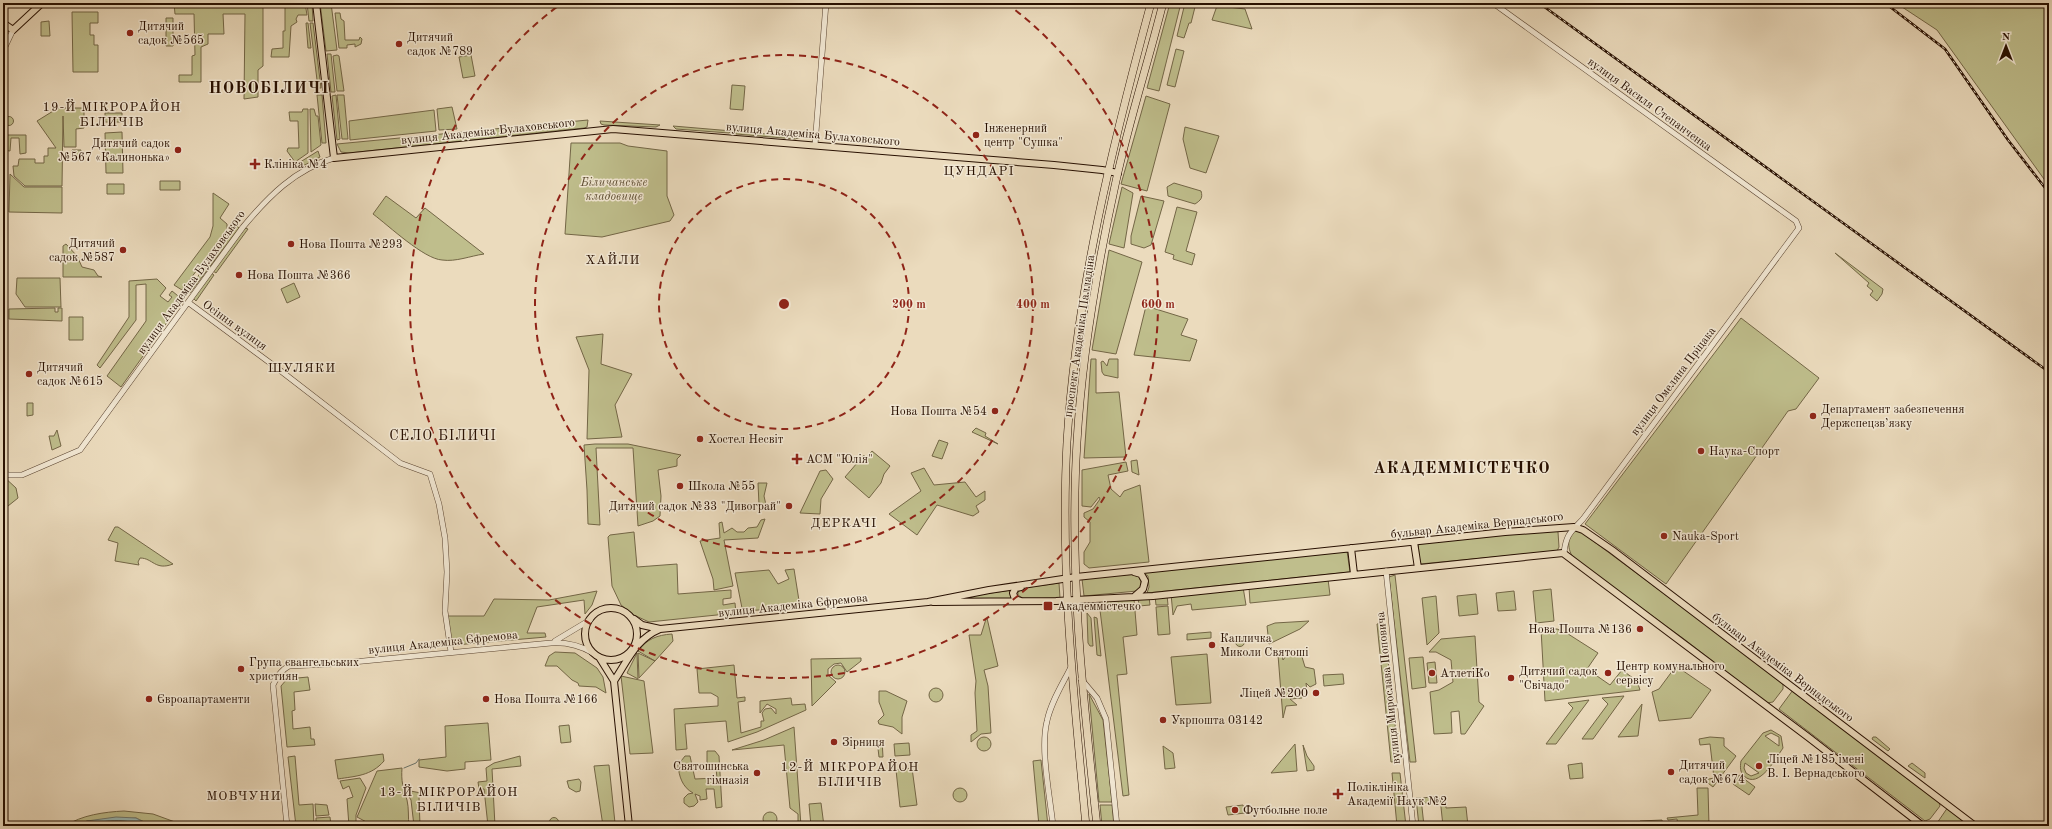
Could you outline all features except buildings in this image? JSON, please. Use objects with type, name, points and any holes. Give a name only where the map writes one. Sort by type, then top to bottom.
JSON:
[{"type":"highway","name":"проспект Академіка Палладіна","points":[[1086,826],[1070,668],[1066,601],[1066,482],[1073,376],[1091,249],[1108,171],[1151,3]]},
{"type":"highway","name":"проспект Академіка Палладіна","points":[[1097,826],[1081,679],[1076,600],[1076,461],[1083,378],[1096,281],[1118,173],[1162,3]]},
{"type":"main road","points":[[3,23],[13,30],[42,3]]},
{"type":"main road","points":[[316,3],[334,158]]},
{"type":"main road","name":"вулиця Академіка Булаховського","points":[[334,158],[614,129],[815,145],[1118,173]]},
{"type":"main road","name":"бульвар Академіка Вернадського","points":[[1076,577],[1505,532],[1574,527],[1583,530],[1612,550],[1975,826]]},
{"type":"main road","points":[[1414,542],[1418,568]]},
{"type":"main road","points":[[1351,548],[1354,574]]},
{"type":"main road","points":[[1076,600],[1168,594],[1564,553],[1923,826]]},
{"type":"main road","points":[[1129,572],[1141,574],[1145,582],[1143,589],[1135,596]]},
{"type":"main road","name":"вулиця Академіка Єфремова","points":[[632,619],[642,625],[660,629],[928,602],[1076,577]]},
{"type":"main road","points":[[1022,602],[1015,599],[1013,593],[1016,588],[1026,585]]},
{"type":"main road","name":"вулиця Академіка Єфремова","points":[[928,602],[1022,602],[1076,600]]},
{"type":"main road","points":[[614,681],[632,650],[638,634],[632,619],[625,612],[608,608],[600,611],[590,620],[585,635],[587,643],[593,653],[599,657],[613,660],[627,655],[632,650]]},
{"type":"main road","name":"вулиця Академіка Єфремова","points":[[632,650],[649,634],[660,629]]},
{"type":"main road","points":[[599,657],[614,681],[629,826]]},
{"type":"street","points":[[815,145],[826,3]]},
{"type":"street","name":"вулиця Василя Степанченка","points":[[1494,3],[1796,220]]},
{"type":"street","points":[[3,51],[13,30]]},
{"type":"street","name":"вулиця Академіка Булаховського","points":[[3,472],[8,476],[22,475],[80,450],[189,303],[243,227],[271,194],[299,174],[323,161],[334,158]]},
{"type":"street","name":"вулиця Омеляна Пріцака","points":[[1564,553],[1567,537],[1574,527],[1583,519],[1799,228],[1796,220]]},
{"type":"street","name":"Осіння вулиця","points":[[189,303],[277,368],[400,463],[426,471],[432,479],[445,538],[447,572],[445,611],[451,652]]},
{"type":"street","name":"вулиця Мирослава Поповича","points":[[1386,571],[1413,826]]},
{"type":"street","name":"вулиця Академіка Єфремова","points":[[551,643],[590,620]]},
{"type":"street","name":"вулиця Академіка Єфремова","points":[[287,826],[274,704],[274,685],[280,673],[289,666],[332,664],[566,642],[593,653]]},
{"type":"street","name":"проспект Академіка Палладіна","points":[[1053,826],[1045,730],[1054,700],[1070,668]]},
{"type":"street","points":[[1081,679],[1097,698],[1106,719],[1117,826]]},
{"type":"green space","points":[[174,3],[263,3],[263,66],[258,70],[258,97],[244,99],[245,14],[223,14],[224,34],[208,34],[208,44],[201,47],[201,82],[179,82],[179,75],[192,75],[192,56],[195,55],[194,14],[175,14]]},
{"type":"green space","points":[[285,3],[305,3],[307,15],[298,15],[296,19],[297,22],[291,26],[289,57],[271,57],[272,49],[283,48],[283,31],[285,31]]},
{"type":"green space","points":[[307,3],[312,3],[313,21],[309,21]]},
{"type":"green space","points":[[320,3],[331,3],[337,50],[326,51]]},
{"type":"green space","points":[[1170,3],[1181,3],[1159,91],[1147,88]]},
{"type":"green space","points":[[1185,3],[1196,3],[1191,23],[1189,23],[1184,38],[1177,36]]},
{"type":"green space","points":[[1218,3],[1220,6],[1245,9],[1252,29],[1212,20]]},
{"type":"green space","points":[[1896,3],[2049,3],[2049,186],[1937,30]]},
{"type":"green space","points":[[72,12],[98,12],[98,23],[90,23],[90,35],[94,35],[94,45],[98,45],[98,72],[73,72]]},
{"type":"green space","points":[[335,13],[340,13],[341,19],[344,21],[345,40],[359,40],[360,37],[362,39],[361,44],[355,47],[355,44],[347,45],[347,48],[339,48]]},
{"type":"green space","points":[[166,18],[173,18],[173,46],[166,46]]},
{"type":"green space","points":[[49,21],[50,36],[41,36],[41,22]]},
{"type":"green space","points":[[306,23],[308,23],[311,48],[308,48]]},
{"type":"green space","points":[[310,23],[313,23],[321,88],[318,88]]},
{"type":"green space","points":[[1176,49],[1184,51],[1175,87],[1167,85]]},
{"type":"green space","points":[[327,54],[331,54],[335,92],[331,92]]},
{"type":"green space","points":[[471,55],[475,76],[463,78],[459,57]]},
{"type":"green space","points":[[333,56],[339,56],[344,91],[337,91]]},
{"type":"green space","points":[[732,85],[745,86],[743,110],[730,109]]},
{"type":"green space","points":[[317,95],[322,95],[326,143],[322,143]]},
{"type":"green space","points":[[336,95],[340,139],[337,140],[332,96]]},
{"type":"green space","points":[[337,95],[344,95],[348,139],[342,139]]},
{"type":"green space","points":[[1146,96],[1170,104],[1147,191],[1121,184]]},
{"type":"green space","points":[[452,107],[457,129],[439,130],[437,109]]},
{"type":"green space","points":[[58,108],[84,108],[84,128],[76,129],[76,147],[64,147],[63,116],[62,186],[25,186],[14,176],[13,166],[18,166],[19,159],[35,159],[35,163],[44,163],[44,156],[48,156],[48,148],[56,148],[37,121]]},
{"type":"green space","points":[[303,109],[308,109],[308,153],[295,162],[287,151],[288,148],[299,148],[298,121],[290,121],[289,112],[302,112]]},
{"type":"green space","points":[[310,109],[314,109],[316,116],[318,116],[321,145],[311,152]]},
{"type":"green space","points":[[434,110],[436,131],[350,140],[349,121]]},
{"type":"green space","points":[[105,113],[122,113],[122,122],[105,122]]},
{"type":"green space","points":[[9,116],[14,121],[9,126],[4,121]]},
{"type":"green space","points":[[588,120],[587,127],[584,128],[349,153],[341,152],[337,144]]},
{"type":"green space","points":[[600,121],[660,125],[656,127],[604,125],[601,124]]},
{"type":"green space","points":[[673,126],[732,131],[729,133],[676,129]]},
{"type":"green space","points":[[1185,127],[1219,136],[1206,173],[1190,168],[1183,139]]},
{"type":"green space","points":[[735,131],[802,137],[795,139],[736,134]]},
{"type":"green space","points":[[122,132],[123,173],[106,173],[105,133]]},
{"type":"green space","points":[[3,135],[26,135],[26,153],[20,154],[19,138],[11,138],[10,151],[3,150]]},
{"type":"green space","name":"Біличанське кладовище","points":[[571,143],[620,143],[628,146],[667,151],[667,196],[674,215],[670,221],[602,237],[565,234]]},
{"type":"green space","points":[[72,150],[81,150],[82,160],[73,161]]},
{"type":"green space","points":[[318,151],[320,157],[299,168],[297,164]]},
{"type":"green space","points":[[10,174],[24,187],[62,187],[62,213],[9,212]]},
{"type":"green space","points":[[160,181],[180,181],[180,190],[160,190]]},
{"type":"green space","points":[[1174,183],[1201,191],[1201,199],[1195,204],[1168,196],[1167,187]]},
{"type":"green space","points":[[107,184],[124,184],[124,194],[107,194]]},
{"type":"green space","points":[[1122,187],[1133,193],[1124,248],[1109,244]]},
{"type":"green space","points":[[213,193],[229,204],[220,218],[227,224],[227,230],[182,290],[174,285],[210,237],[213,226]]},
{"type":"green space","points":[[386,196],[416,218],[425,208],[484,254],[458,260],[442,260],[426,254],[416,248],[373,214]]},
{"type":"green space","points":[[1141,196],[1164,201],[1151,245],[1144,248],[1131,244],[1131,236]]},
{"type":"green space","points":[[1177,207],[1197,212],[1186,251],[1195,254],[1192,265],[1173,259],[1174,255],[1165,252]]},
{"type":"green space","points":[[236,225],[239,228],[190,293],[187,291]]},
{"type":"green space","points":[[245,228],[248,229],[216,273],[213,271]]},
{"type":"green space","points":[[66,244],[77,256],[82,267],[94,270],[98,276],[102,277],[63,277],[63,246]]},
{"type":"green space","points":[[1109,250],[1142,262],[1116,354],[1092,350]]},
{"type":"green space","points":[[1835,253],[1883,289],[1882,294],[1877,301],[1870,295],[1873,291],[1867,286],[1869,283]]},
{"type":"green space","points":[[211,273],[214,275],[196,301],[193,298]]},
{"type":"green space","points":[[17,278],[60,278],[61,307],[25,307],[16,294]]},
{"type":"green space","points":[[157,279],[166,288],[160,296],[168,302],[172,297],[169,295],[172,291],[183,300],[121,387],[107,376],[146,321],[146,284],[136,285],[136,320],[100,368],[97,365],[129,317],[129,281]]},
{"type":"green space","points":[[294,283],[300,297],[287,303],[281,289]]},
{"type":"green space","points":[[1146,306],[1188,319],[1181,335],[1197,340],[1190,361],[1134,355]]},
{"type":"green space","points":[[55,308],[55,312],[58,312],[58,308],[62,308],[62,321],[9,319],[9,309]]},
{"type":"green space","points":[[69,317],[83,317],[83,340],[69,340]]},
{"type":"green space","name":"Наука-Спорт","points":[[1741,318],[1819,378],[1796,409],[1788,411],[1666,584],[1585,524]]},
{"type":"green space","points":[[603,334],[601,364],[632,374],[615,405],[622,437],[587,439],[589,370],[576,337]]},
{"type":"green space","points":[[1091,359],[1096,359],[1096,393],[1119,392],[1126,457],[1084,458]]},
{"type":"green space","points":[[1109,359],[1118,359],[1118,378],[1104,375],[1102,372],[1101,362],[1103,361],[1107,366]]},
{"type":"green space","points":[[27,403],[33,403],[33,415],[27,416]]},
{"type":"green space","points":[[976,428],[986,433],[985,436],[998,444],[972,432]]},
{"type":"green space","points":[[57,430],[61,446],[52,450],[49,436],[54,436]]},
{"type":"green space","points":[[939,440],[948,443],[942,459],[932,456]]},
{"type":"green space","points":[[628,444],[681,455],[677,459],[677,466],[658,470],[661,496],[660,516],[653,521],[638,526],[633,448],[596,448],[600,525],[588,524],[584,445]]},
{"type":"green space","points":[[872,451],[890,466],[884,474],[881,483],[869,498],[845,477],[864,455],[866,458]]},
{"type":"green space","points":[[1137,460],[1139,475],[1132,472],[1131,461]]},
{"type":"green space","points":[[1126,462],[1128,471],[1108,475],[1111,489],[1120,497],[1124,491],[1140,485],[1149,562],[1089,568],[1084,564],[1084,552],[1090,542],[1090,522],[1084,517],[1084,513],[1093,509],[1100,499],[1099,497],[1091,507],[1082,506],[1082,470]]},
{"type":"green space","points":[[924,468],[934,485],[965,482],[976,497],[985,491],[985,500],[976,506],[979,512],[973,516],[937,505],[917,535],[889,514],[921,491],[911,473]]},
{"type":"green space","points":[[826,470],[833,479],[821,499],[820,514],[800,513],[820,471]]},
{"type":"green space","points":[[3,476],[16,488],[18,498],[3,510]]},
{"type":"green space","points":[[758,483],[767,483],[764,496],[766,505],[759,505]]},
{"type":"green space","points":[[765,519],[758,538],[724,540],[733,586],[714,590],[713,579],[700,541],[720,538],[719,523],[722,522],[724,533],[732,528],[737,532],[744,532],[748,528],[757,527],[761,520]]},
{"type":"green space","points":[[115,527],[118,527],[173,564],[162,566],[140,558],[138,562],[139,565],[115,561],[118,543],[108,540]]},
{"type":"green space","points":[[1577,529],[1783,682],[1783,689],[1773,702],[1767,703],[1684,639],[1574,559],[1569,547],[1569,539],[1573,532]]},
{"type":"green space","points":[[1555,530],[1558,532],[1559,547],[1557,551],[1420,564],[1418,543]]},
{"type":"green space","points":[[634,532],[637,567],[677,564],[678,594],[731,590],[731,598],[723,599],[723,605],[735,603],[736,613],[649,622],[634,615],[621,605],[612,586],[608,537],[610,535]]},
{"type":"green space","points":[[1347,551],[1350,572],[1147,593],[1149,587],[1148,576],[1142,572]]},
{"type":"green space","points":[[794,569],[800,607],[745,611],[745,608],[742,608],[735,573],[769,570],[778,584],[789,579],[785,570]]},
{"type":"green space","points":[[1131,574],[1139,577],[1141,582],[1140,589],[1137,591],[1084,596],[1082,579]]},
{"type":"green space","points":[[1395,575],[1416,762],[1410,762],[1389,577]]},
{"type":"green space","points":[[1328,579],[1330,595],[1250,603],[1249,587]]},
{"type":"green space","points":[[1059,583],[1060,598],[1024,599],[1018,595],[1018,592],[1023,588]]},
{"type":"green space","points":[[1243,587],[1246,605],[1192,610],[1191,604],[1177,606],[1173,615],[1171,594]]},
{"type":"green space","points":[[1551,589],[1554,621],[1536,623],[1533,591]]},
{"type":"green space","points":[[1012,590],[1013,599],[956,601],[956,598]]},
{"type":"green space","points":[[597,591],[592,605],[585,614],[584,600],[537,607],[527,633],[545,633],[546,637],[455,645],[451,642],[448,616],[484,616],[494,599],[549,600]]},
{"type":"green space","points":[[1514,591],[1516,610],[1498,611],[1496,593]]},
{"type":"green space","points":[[1476,594],[1478,614],[1459,616],[1457,596]]},
{"type":"green space","points":[[1167,595],[1168,605],[1156,605],[1155,596]]},
{"type":"green space","points":[[1436,596],[1439,633],[1427,645],[1422,598]]},
{"type":"green space","points":[[1149,597],[1150,605],[1139,606],[1138,598]]},
{"type":"green space","points":[[1134,599],[1137,635],[1123,637],[1127,674],[1117,675],[1129,795],[1123,796],[1099,602]]},
{"type":"green space","points":[[1168,606],[1170,634],[1158,635],[1156,607]]},
{"type":"green space","points":[[1087,613],[1091,618],[1093,646],[1090,646],[1088,643]]},
{"type":"green space","points":[[1094,617],[1097,618],[1101,656],[1097,655]]},
{"type":"green space","points":[[987,618],[998,666],[984,670],[988,686],[991,733],[981,734],[971,742],[971,735],[977,731],[975,693],[976,681],[969,635],[981,635]]},
{"type":"green space","points":[[1309,621],[1300,629],[1269,644],[1267,626],[1275,623]]},
{"type":"green space","points":[[1384,623],[1399,761],[1391,762],[1377,624]]},
{"type":"green space","points":[[1541,629],[1557,629],[1565,632],[1598,653],[1587,669],[1610,685],[1622,670],[1637,681],[1640,690],[1545,701]]},
{"type":"green space","points":[[1211,632],[1211,638],[1187,640],[1187,634]]},
{"type":"green space","points":[[672,634],[673,641],[655,661],[638,651],[645,643],[653,638]]},
{"type":"green space","points":[[1475,636],[1479,702],[1484,706],[1465,734],[1461,734],[1459,711],[1451,712],[1452,733],[1434,734],[1430,692],[1439,690],[1453,682],[1451,660],[1436,652],[1429,652],[1441,639]]},
{"type":"green space","points":[[1238,638],[1242,638],[1244,642],[1242,646],[1238,646],[1236,644],[1236,640]]},
{"type":"green space","points":[[555,652],[575,653],[597,668],[603,677],[606,693],[596,687],[579,686],[578,683],[572,680],[557,666],[545,666],[549,656]]},
{"type":"green space","points":[[637,653],[638,679],[627,673]]},
{"type":"green space","points":[[638,653],[655,661],[639,678]]},
{"type":"green space","points":[[1292,653],[1302,657],[1305,667],[1314,669],[1316,684],[1310,687],[1306,683],[1307,691],[1302,698],[1290,699],[1297,705],[1286,706],[1283,718],[1278,655],[1282,655],[1283,660],[1286,656]]},
{"type":"green space","points":[[1207,654],[1211,703],[1176,705],[1171,657]]},
{"type":"green space","points":[[1423,657],[1426,687],[1412,689],[1409,658]]},
{"type":"green space","points":[[861,658],[861,661],[847,672],[841,663],[834,664],[828,669],[828,675],[836,682],[812,706],[811,659]]},
{"type":"green space","name":"АтлетіКо","points":[[1435,662],[1437,683],[1429,683],[1427,663]]},
{"type":"green space","points":[[734,665],[737,698],[745,697],[745,701],[738,702],[741,733],[761,727],[761,721],[764,721],[762,713],[765,709],[771,708],[776,714],[776,709],[767,704],[760,713],[760,701],[791,698],[792,705],[805,704],[806,710],[757,732],[728,742],[726,721],[685,724],[687,749],[676,750],[674,709],[718,706],[718,697],[711,693],[699,693],[697,669]]},
{"type":"green space","points":[[835,665],[841,665],[845,669],[845,675],[841,679],[835,679],[831,675],[831,669]]},
{"type":"green space","points":[[1676,666],[1711,690],[1691,718],[1659,721],[1652,692],[1659,689]]},
{"type":"green space","points":[[1343,674],[1344,684],[1324,686],[1323,675]]},
{"type":"green space","points":[[621,676],[644,681],[653,753],[630,754]]},
{"type":"green space","points":[[308,677],[310,690],[294,692],[295,710],[292,711],[293,729],[310,727],[311,739],[314,739],[315,745],[287,747],[281,686],[287,679]]},
{"type":"green space","points":[[933,688],[939,688],[943,692],[943,698],[939,702],[933,702],[929,698],[929,692]]},
{"type":"green space","points":[[1793,690],[1939,802],[1940,806],[1930,819],[1925,821],[1779,709]]},
{"type":"green space","points":[[879,691],[886,691],[907,701],[902,717],[902,734],[893,727],[879,724],[878,721],[884,715],[879,702]]},
{"type":"green space","points":[[1089,694],[1103,720],[1112,802],[1099,802]]},
{"type":"green space","points":[[1624,696],[1593,739],[1582,739],[1608,704],[1602,698]]},
{"type":"green space","points":[[1589,700],[1556,744],[1546,744],[1573,708],[1568,703]]},
{"type":"green space","points":[[1642,704],[1638,736],[1618,737]]},
{"type":"green space","points":[[488,723],[491,760],[465,762],[465,769],[447,771],[419,767],[419,760],[446,757],[445,726]]},
{"type":"green space","points":[[569,725],[571,742],[561,743],[559,726]]},
{"type":"green space","points":[[794,727],[801,826],[798,826],[798,814],[790,808],[784,745],[732,750],[764,740]]},
{"type":"green space","points":[[1771,730],[1781,736],[1783,748],[1772,765],[1761,776],[1755,779],[1750,779],[1742,773],[1740,767],[1741,761],[1763,733]],"holes":[[[1771,733],[1779,737],[1779,746],[1765,736]],[[1745,763],[1759,773],[1751,776],[1746,773],[1744,768]]]},
{"type":"green space","points":[[981,737],[987,737],[991,741],[991,747],[987,751],[981,751],[977,747],[977,741]]},
{"type":"green space","points":[[1710,737],[1724,738],[1724,746],[1736,756],[1713,787],[1704,780],[1714,778],[1710,744],[1700,745],[1699,739]]},
{"type":"green space","points":[[1873,737],[1876,737],[1890,749],[1888,751],[1872,739]]},
{"type":"green space","points":[[877,740],[882,740],[883,757],[879,757]]},
{"type":"green space","points":[[909,743],[910,755],[895,756],[894,744]]},
{"type":"green space","points":[[1295,744],[1297,771],[1271,773]]},
{"type":"green space","points":[[1303,745],[1307,756],[1314,766],[1314,770],[1307,771]]},
{"type":"green space","points":[[1163,746],[1173,753],[1175,768],[1165,769]]},
{"type":"green space","points":[[707,751],[715,751],[719,756],[722,807],[716,808],[714,789],[706,789],[707,799],[700,800],[700,796],[695,794],[698,802],[694,806],[689,807],[684,803],[684,798],[688,794],[693,793],[686,788],[682,781],[678,765],[685,756],[690,756],[695,779],[717,778],[716,768],[710,768],[707,762]]},
{"type":"green space","points":[[383,754],[384,761],[374,770],[357,776],[338,779],[335,760]]},
{"type":"green space","points":[[295,756],[299,805],[313,804],[314,826],[296,826],[288,757]]},
{"type":"green space","points":[[520,756],[521,766],[492,769],[495,826],[488,826],[484,789],[479,789],[478,782],[487,781],[486,768],[494,763]]},
{"type":"green space","points":[[1041,760],[1048,826],[1039,826],[1033,761]]},
{"type":"green space","points":[[1582,763],[1583,778],[1570,779],[1568,765]]},
{"type":"green space","points":[[1912,763],[1925,773],[1925,778],[1908,766]]},
{"type":"green space","points":[[609,765],[615,823],[617,826],[603,826],[594,766]]},
{"type":"green space","points":[[402,768],[403,788],[408,803],[409,826],[374,826],[357,817],[377,771]]},
{"type":"green space","points":[[912,768],[917,805],[900,807],[896,770]]},
{"type":"green space","points":[[1392,773],[1400,773],[1406,826],[1397,826]]},
{"type":"green space","points":[[1739,775],[1755,787],[1749,795],[1733,784]]},
{"type":"green space","points":[[360,778],[366,788],[356,815],[356,826],[349,826],[347,799],[353,797],[349,786],[343,789],[340,781]]},
{"type":"green space","points":[[579,779],[581,782],[580,791],[576,792],[569,788],[567,781]]},
{"type":"green space","points":[[957,788],[963,788],[967,792],[967,798],[963,802],[957,802],[953,798],[953,792]]},
{"type":"green space","points":[[1697,788],[1708,788],[1709,826],[1678,826],[1677,819],[1668,820],[1667,818],[1698,815]]},
{"type":"green space","points":[[405,790],[421,793],[419,797],[420,826],[414,826],[411,800]]},
{"type":"green space","points":[[1437,796],[1438,803],[1424,803],[1423,798]]},
{"type":"green space","points":[[1445,797],[1446,808],[1466,807],[1468,826],[1443,826],[1440,798]]},
{"type":"green space","points":[[1416,798],[1421,798],[1424,826],[1419,826]]},
{"type":"green space","points":[[821,803],[824,826],[811,826],[809,804]]},
{"type":"green space","points":[[315,804],[327,805],[329,815],[316,816]]},
{"type":"green space","points":[[1100,805],[1112,805],[1114,826],[1102,826]]},
{"type":"green space","name":"Футбольне поле","points":[[1243,805],[1245,813],[1228,815],[1226,807]]},
{"type":"green space","points":[[1948,807],[1974,826],[1935,826]]},
{"type":"green space","points":[[124,811],[153,814],[186,826],[152,826],[136,818],[87,821],[76,826],[65,826],[79,819],[93,815]]},
{"type":"green space","points":[[767,812],[773,812],[777,816],[777,822],[773,826],[767,826],[763,822],[763,816]]},
{"type":"green space","points":[[330,817],[331,826],[316,826],[316,818]]},
{"type":"green space","points":[[554,817],[559,822],[554,827],[549,822]]},
{"type":"green space","points":[[1662,820],[1663,826],[1640,826],[1640,821]]},
{"type":"water","points":[[116,817],[136,818],[152,826],[76,826],[87,821]]},
{"type":"waterway","points":[[404,768],[416,763],[419,759]]},
{"type":"railway","points":[[1539,3],[2049,372]]},
{"type":"railway","points":[[1885,3],[1945,49],[2008,140],[2049,193]]},
{"type":"place","name":"Дитячий садок №565","points":[[130,33]]},
{"type":"place","name":"Дитячий садок №789","points":[[399,44]]},
{"type":"place","name":"Інженерний центр \"Сушка\"","points":[[976,135]]},
{"type":"place","name":"Дитячий садок №567 «Калинонька»","points":[[178,150]]},
{"type":"place","name":"Клініка №4","points":[[255,164]]},
{"type":"place","name":"Нова Пошта №293","points":[[291,244]]},
{"type":"place","name":"Дитячий садок №587","points":[[123,250]]},
{"type":"place","name":"Нова Пошта №366","points":[[239,275]]},
{"type":"place","name":"Дитячий садок №615","points":[[29,374]]},
{"type":"place","name":"Нова Пошта №54","points":[[995,411]]},
{"type":"place","name":"Департамент забезпечення Держспецзв’язку","points":[[1813,416]]},
{"type":"place","name":"Хостел Несвіт","points":[[700,439]]},
{"type":"place","name":"Наука-Спорт","points":[[1701,451]]},
{"type":"place","name":"АСМ \"Юлія\"","points":[[797,459]]},
{"type":"place","name":"Школа №55","points":[[680,486]]},
{"type":"place","name":"Дитячий садок №33 \"Дивограй\"","points":[[789,506]]},
{"type":"place","name":"Nauka-Sport","points":[[1664,536]]},
{"type":"place","name":"Академмістечко","points":[[1048,606]]},
{"type":"place","name":"Нова Пошта №136","points":[[1640,629]]},
{"type":"place","name":"Капличка Миколи Святоші","points":[[1212,645]]},
{"type":"place","name":"Група євангельських християн","points":[[241,669]]},
{"type":"place","name":"АтлетіКо","points":[[1432,673]]},
{"type":"place","name":"Центр комунального сервісу","points":[[1608,673]]},
{"type":"place","name":"Дитячий садок \"Свічадо\"","points":[[1511,678]]},
{"type":"place","name":"Ліцей №200","points":[[1316,693]]},
{"type":"place","name":"Євроапартаменти","points":[[149,699]]},
{"type":"place","name":"Нова Пошта №166","points":[[486,699]]},
{"type":"place","name":"Укрпошта 03142","points":[[1163,720]]},
{"type":"place","name":"Зірниця","points":[[834,742]]},
{"type":"place","name":"Ліцей №185 імені В. І. Вернадського","points":[[1759,766]]},
{"type":"place","name":"Дитячий садок №674","points":[[1671,772]]},
{"type":"place","name":"Святошинська гімназія","points":[[757,773]]},
{"type":"place","name":"Поліклініка Академії Наук №2","points":[[1338,794]]},
{"type":"place","name":"Футбольне поле","points":[[1235,810]]},
{"type":"district","name":"НОВОБІЛИЧІ","points":[[269,87]]},
{"type":"district","name":"19-Й МІКРОРАЙОН БІЛИЧІВ","points":[[112,114]]},
{"type":"district","name":"ЦУНДАРІ","points":[[979,170]]},
{"type":"district","name":"ХАЙЛИ","points":[[613,259]]},
{"type":"district","name":"ШУЛЯКИ","points":[[302,367]]},
{"type":"district","name":"СЕЛО БІЛИЧІ","points":[[443,435]]},
{"type":"district","name":"АКАДЕММІСТЕЧКО","points":[[1462,467]]},
{"type":"district","name":"ДЕРКАЧІ","points":[[844,522]]},
{"type":"district","name":"12-Й МІКРОРАЙОН БІЛИЧІВ","points":[[850,774]]},
{"type":"district","name":"МОВЧУНИ","points":[[244,795]]},
{"type":"district","name":"13-Й МІКРОРАЙОН БІЛИЧІВ","points":[[449,798]]}]
